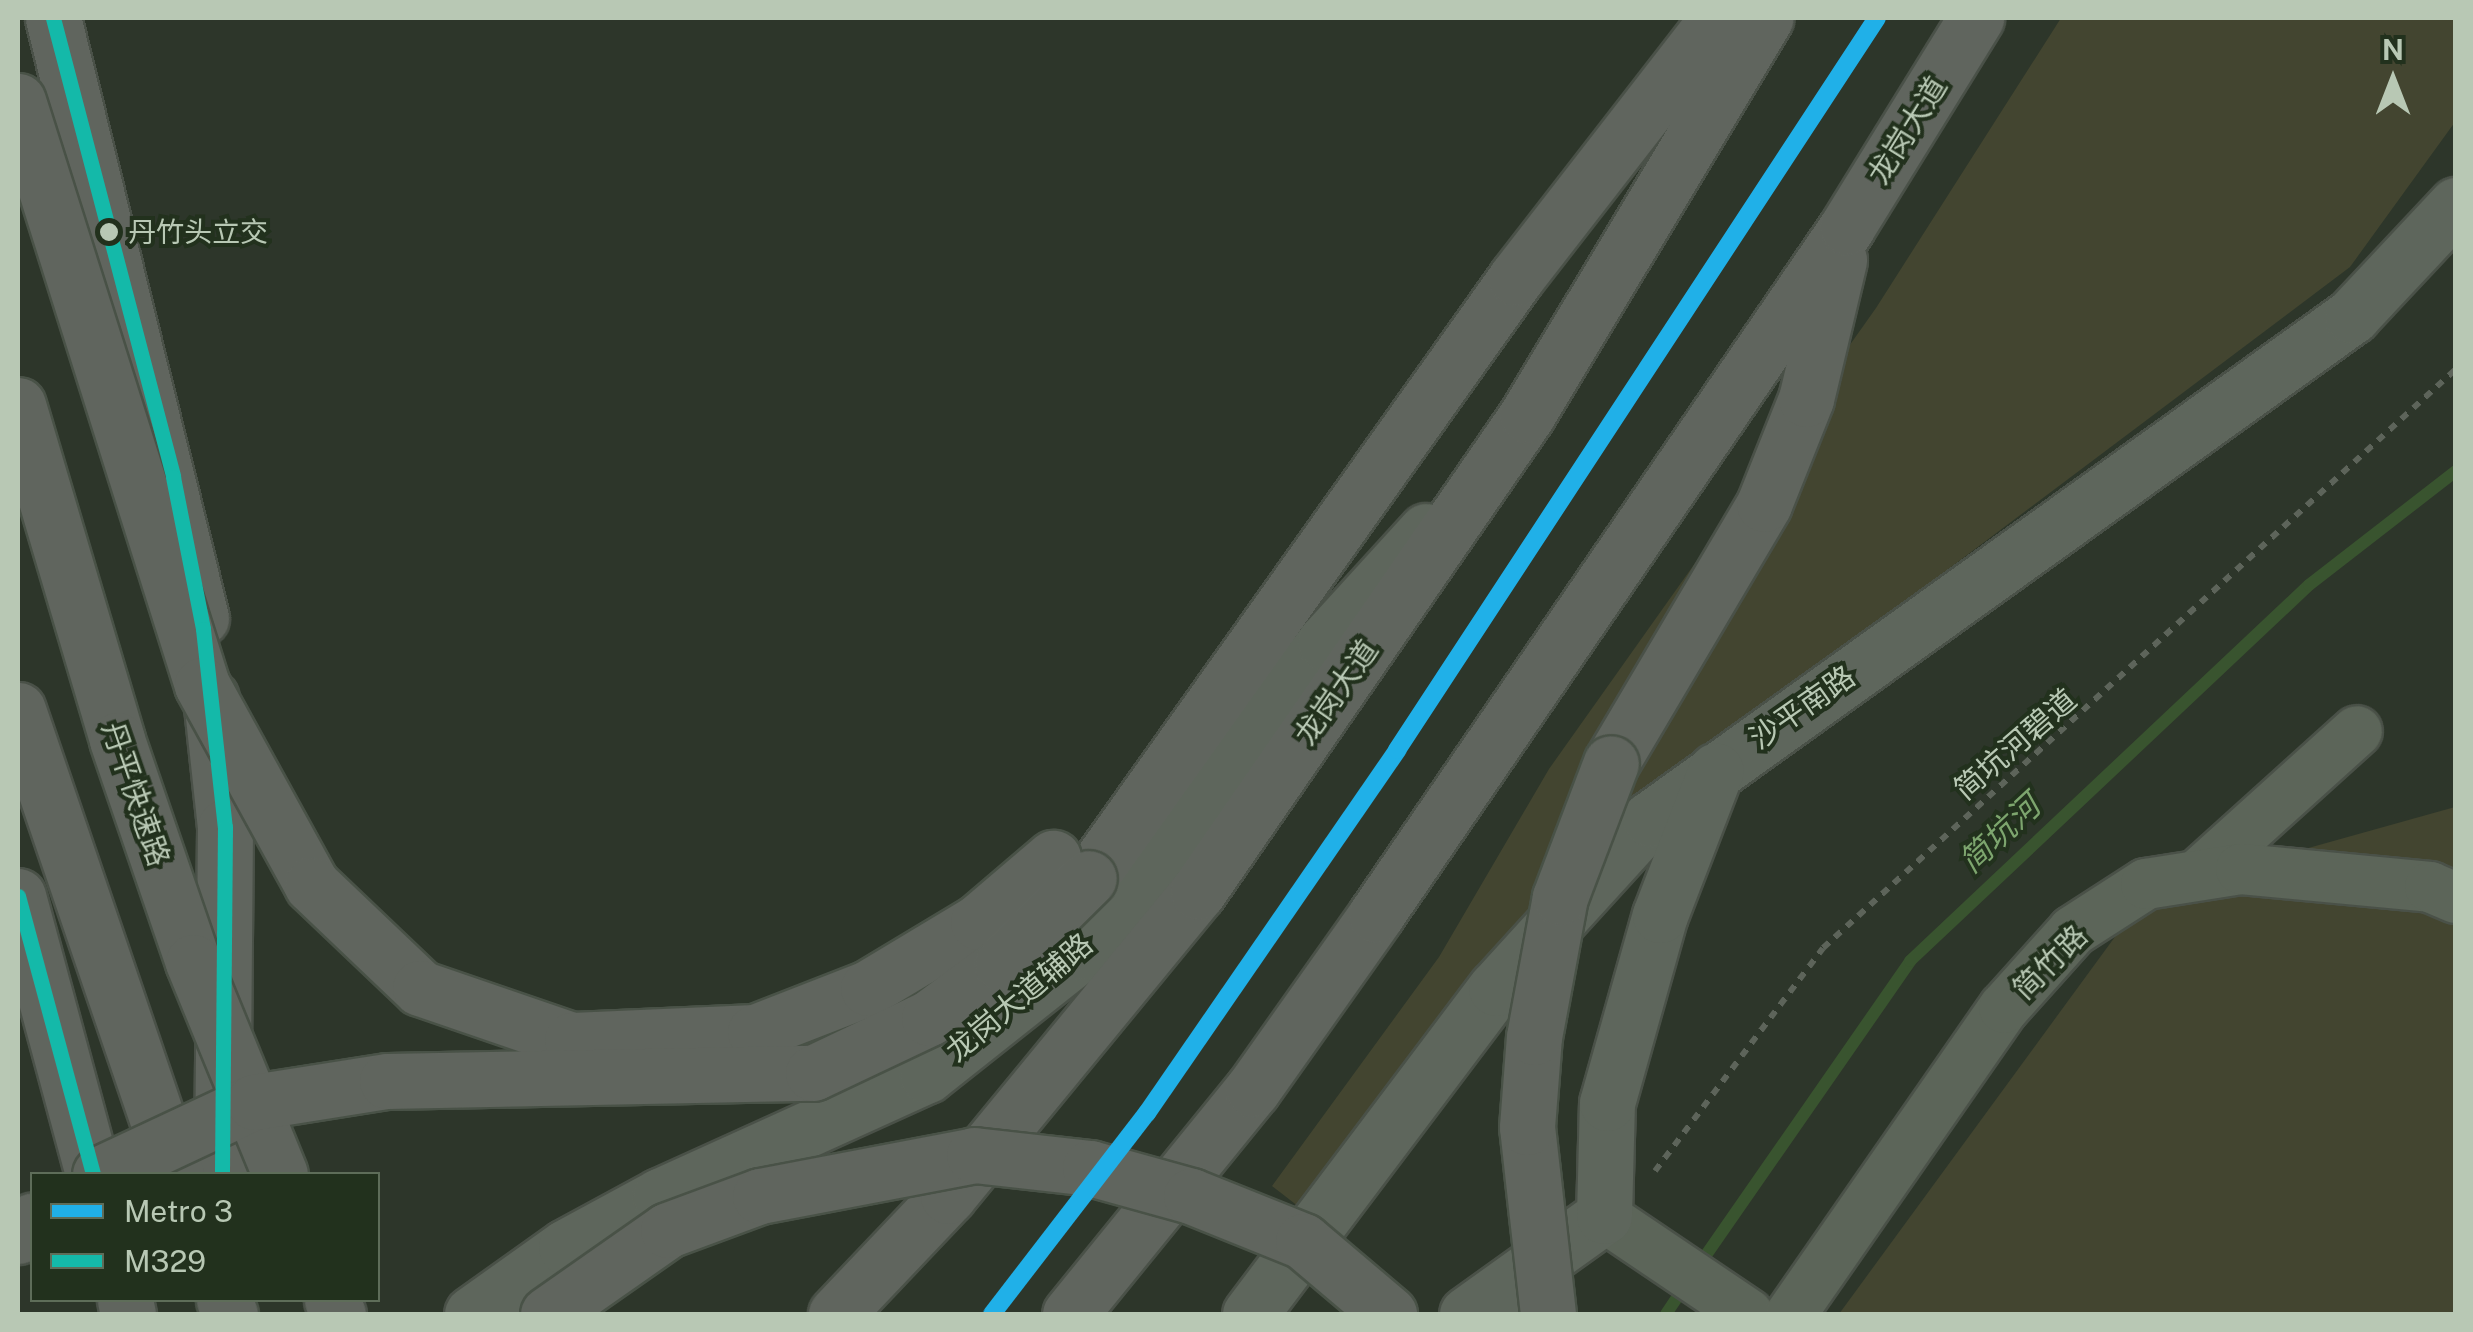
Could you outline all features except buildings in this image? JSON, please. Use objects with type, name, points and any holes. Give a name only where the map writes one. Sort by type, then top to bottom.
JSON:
[{"type":"highway","points":[[53,18],[173,477],[203,629],[225,827],[222,1172]]},
{"type":"highway","points":[[101,1172],[254,1102],[388,1081],[813,1072],[928,1018],[1002,964],[1071,868],[1353,501],[1652,91],[1718,18]]},
{"type":"highway","name":"龙岗大道","points":[[836,1314],[948,1196],[1198,892],[1518,429],[1766,18]]},
{"type":"highway","name":"龙岗大道","points":[[1070,1314],[1287,1041],[1847,227],[1976,18]]},
{"type":"highway","points":[[18,101],[202,685],[312,885],[420,988],[572,1040],[755,1032],[868,988],[1071,868]]},
{"type":"highway","points":[[1548,1314],[1528,1127],[1534,1037],[1560,897],[1611,763],[1764,504],[1806,399],[1847,227]]},
{"type":"highway","name":"丹平快速路","points":[[18,405],[117,740],[192,962],[279,1172]]},
{"type":"highway","points":[[18,710],[175,1172]]},
{"type":"highway","points":[[18,896],[96,1172]]},
{"type":"highway","points":[[548,1314],[668,1230],[777,1192],[974,1155],[1090,1168],[1191,1196],[1303,1241],[1388,1314]]},
{"type":"main road","name":"沙平南路","points":[[1250,1314],[1544,930],[1650,819],[1717,767],[2352,316],[2456,206]]},
{"type":"main road","name":"龙岗大道辅路","points":[[472,1314],[660,1196],[927,1074],[1082,952],[1325,642],[1518,429]]},
{"type":"main road","points":[[1467,1314],[1622,1210],[1612,1086],[1660,916],[1717,767]]},
{"type":"street","points":[[2201,872],[2357,731]]},
{"type":"street","name":"简竹路","points":[[1791,1314],[1948,1082],[2073,932],[2146,884],[2201,872],[2430,887],[2456,898]]},
{"type":"street","points":[[1622,1210],[1748,1314]]},
{"type":"path","name":"简坑河碧道","points":[[1622,1210],[1835,937],[2456,369]]},
{"type":"green space","points":[[2061,18],[2455,18],[2455,122],[2350,267],[1781,695],[1303,1210],[1272,1186],[1439,957],[1549,769],[1876,308]]},
{"type":"green space","points":[[2455,807],[2455,1314],[1839,1314],[2147,893]]},
{"type":"waterway","name":"简坑河","points":[[1697,1268],[1910,961],[2309,585],[2456,471]]},
{"type":"waterway","name":"简坑河","points":[[1666,1314],[1686,1284]]},
{"type":"metro line","name":"3","points":[[992,1314],[1147,1113],[1397,750],[1877,18]]},
{"type":"transit line","name":"M329","points":[[53,18],[173,477],[203,629],[225,827],[222,1172]]},
{"type":"transit line","name":"M329","points":[[18,896],[92,1172]]},
{"type":"place","name":"丹竹头立交","points":[[109,232]]}]
